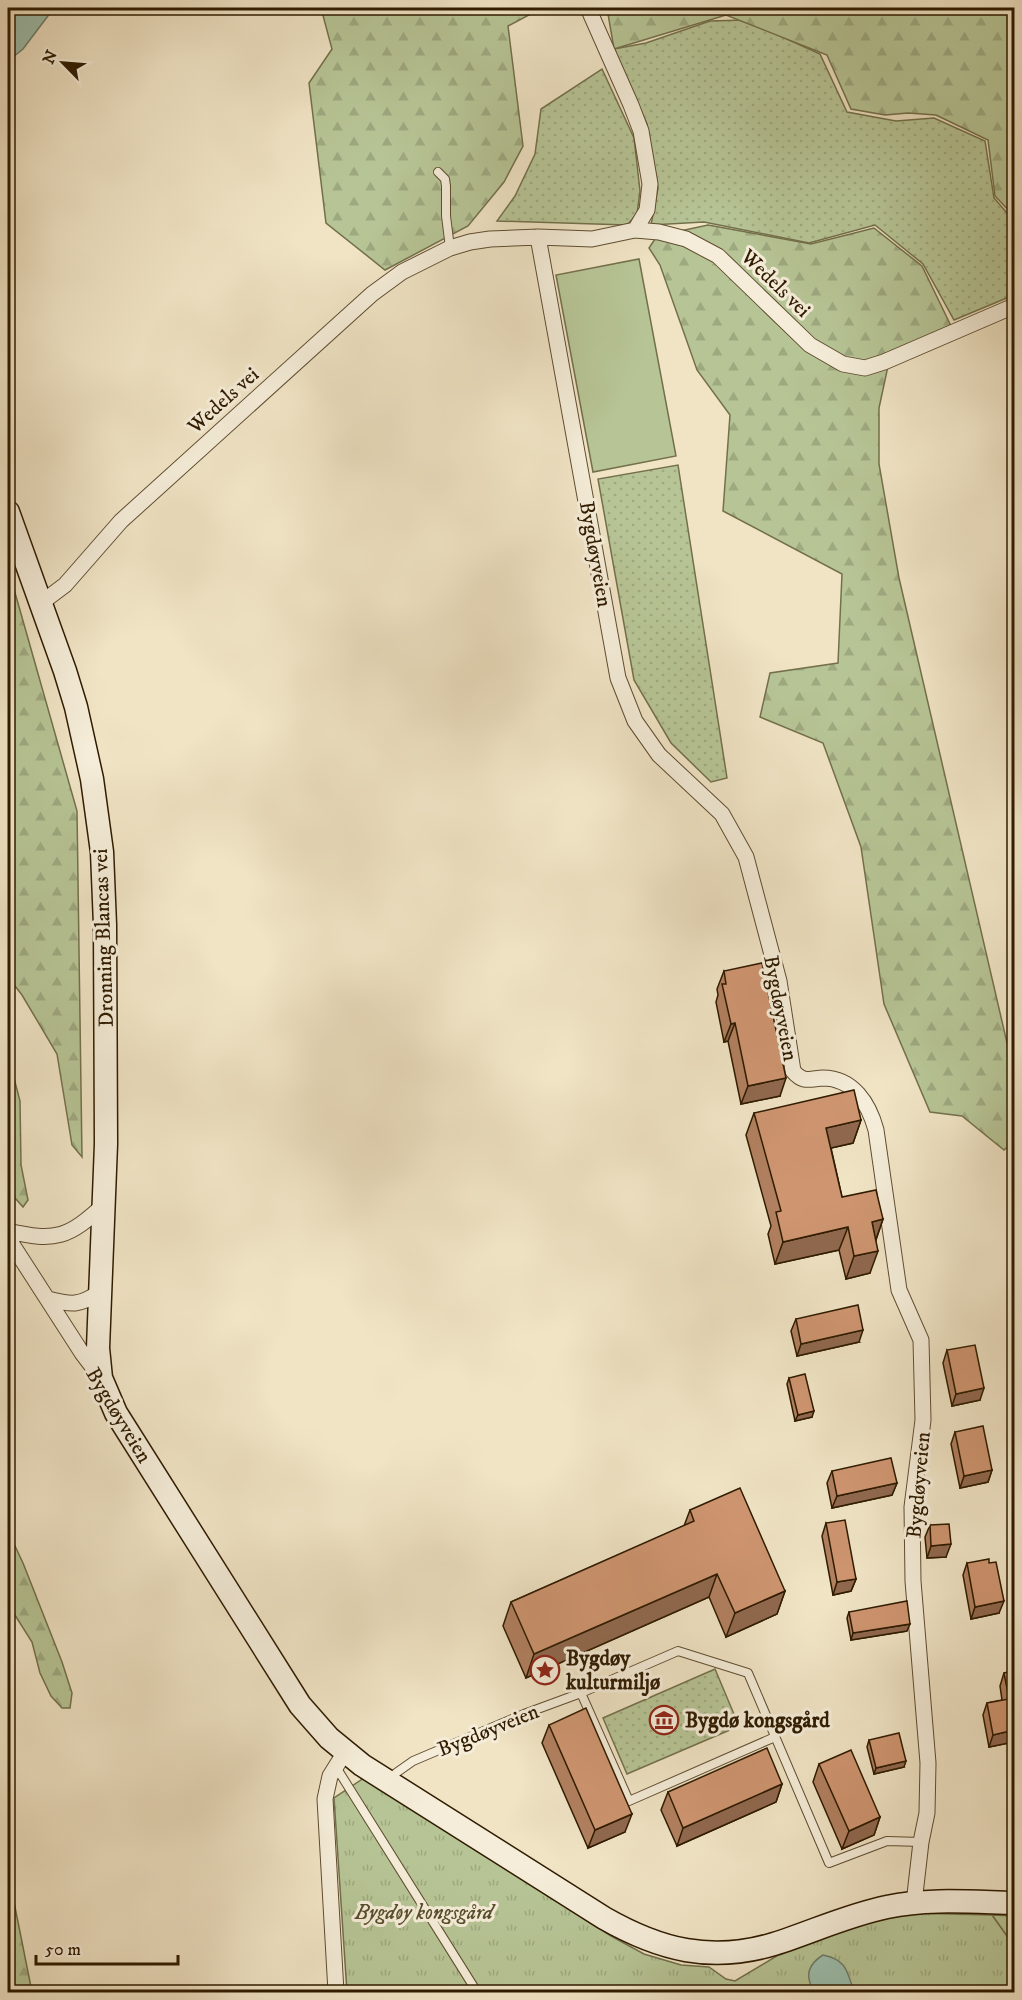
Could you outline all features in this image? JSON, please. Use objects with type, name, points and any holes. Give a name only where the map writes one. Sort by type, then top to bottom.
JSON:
[{"type":"street","points":[[588,8],[632,105],[641,131],[650,184],[647,210],[635,230]]},
{"type":"street","name":"Wedels vei","points":[[40,603],[65,585],[121,521],[372,294],[402,273],[450,248],[490,239],[538,237],[592,239],[635,230],[659,232],[686,239],[718,256],[810,345],[843,364],[865,368],[1014,306]]},
{"type":"street","name":"Bygdøyveien","points":[[538,237],[618,678],[635,721],[659,754],[722,814],[746,857],[778,981],[793,1071],[799,1078],[808,1080],[825,1078],[849,1086],[866,1104],[876,1130],[899,1290],[921,1340],[923,1419],[912,1507],[914,1581],[928,1763],[927,1813],[914,1903]]},
{"type":"street","name":"Dronning Blancas vei","points":[[8,512],[65,671],[83,735],[92,779],[102,852],[105,925],[106,1144],[98,1348],[101,1378]]},
{"type":"street","points":[[8,1231],[39,1238],[66,1234],[78,1228],[105,1204]]},
{"type":"street","name":"Bygdøyveien","points":[[8,1238],[82,1353],[101,1378],[116,1413],[285,1683],[340,1759],[389,1782],[624,1929],[660,1945],[678,1949],[715,1954],[749,1950],[889,1906],[914,1903],[1014,1902]]},
{"type":"street","points":[[48,1299],[76,1304],[100,1292]]},
{"type":"street","points":[[336,1992],[325,1799],[327,1785],[340,1759]]},
{"type":"lane","points":[[438,172],[445,179],[447,186],[446,216],[450,248]]},
{"type":"lane","name":"Bygdøyveien","points":[[389,1782],[396,1773],[414,1761],[678,1651],[748,1673],[829,1863],[887,1841],[921,1842]]},
{"type":"lane","points":[[581,1693],[629,1801],[775,1737]]},
{"type":"lane","points":[[340,1759],[477,1992]]},
{"type":"green space","points":[[321,8],[542,8],[508,26],[523,146],[504,182],[468,226],[385,270],[326,223],[309,83],[332,49]]},
{"type":"green space","points":[[607,8],[1014,8],[1014,216],[995,196],[988,140],[936,115],[908,113],[885,115],[851,109],[827,55],[726,15],[614,49]]},
{"type":"green space","points":[[745,20],[820,54],[847,112],[896,121],[934,118],[985,141],[994,198],[1014,221],[1014,295],[954,320],[923,264],[875,225],[809,243],[704,222],[651,225],[658,188],[647,124],[614,49],[646,43],[710,21]]},
{"type":"green space","points":[[602,69],[634,138],[640,191],[637,214],[627,225],[497,221],[515,196],[535,154],[541,109]]},
{"type":"green space","points":[[708,225],[811,244],[874,228],[922,266],[952,328],[891,352],[879,408],[879,464],[899,578],[1014,1073],[1014,1141],[1004,1150],[962,1116],[930,1112],[884,1004],[861,847],[823,743],[760,717],[770,673],[838,663],[842,574],[723,511],[730,415],[697,370],[660,265],[649,248],[657,236]]},
{"type":"green space","points":[[639,259],[676,456],[593,472],[556,275]]},
{"type":"green space","points":[[678,465],[727,778],[711,782],[671,743],[634,680],[598,479]]},
{"type":"green space","points":[[8,568],[77,811],[82,1157],[72,1145],[57,1054],[22,995],[8,977]]},
{"type":"green space","points":[[8,1055],[20,1101],[21,1165],[28,1200],[23,1207],[8,1190]]},
{"type":"green space","points":[[8,1531],[62,1662],[72,1693],[70,1708],[62,1708],[51,1696],[40,1673],[32,1642],[8,1604]]},
{"type":"green space","points":[[715,1669],[739,1726],[627,1774],[603,1718]]},
{"type":"green space","name":"Bygdøy kongsgård","points":[[364,1778],[611,1936],[644,1954],[681,1965],[709,1967],[726,1979],[735,1981],[790,1948],[851,1926],[910,1913],[992,1915],[1014,1946],[1014,1992],[347,1992],[334,1798]]},
{"type":"green space","points":[[8,1872],[32,1992],[8,1992]]},
{"type":"green space","points":[[992,1915],[1014,1916],[1014,1946]]},
{"type":"shaded area","points":[[8,8],[54,8],[23,49],[8,61]]},
{"type":"shaded area","points":[[823,1955],[842,1963],[854,1992],[814,1992],[809,1981],[809,1971]]},
{"type":"building","points":[[762,963],[786,1078],[748,1086],[735,1023],[731,1024],[722,984],[726,984],[724,971]]},
{"type":"building","points":[[854,1090],[861,1120],[826,1128],[842,1197],[876,1190],[883,1219],[872,1222],[878,1251],[854,1256],[848,1227],[783,1242],[776,1212],[781,1211],[754,1113]]},
{"type":"building","points":[[858,1305],[863,1330],[801,1344],[796,1319]]},
{"type":"building","points":[[975,1345],[984,1388],[956,1394],[947,1350]]},
{"type":"building","points":[[805,1374],[814,1411],[798,1415],[789,1378]]},
{"type":"building","points":[[983,1426],[992,1470],[964,1476],[955,1432]]},
{"type":"building","points":[[891,1458],[897,1483],[837,1496],[832,1471]]},
{"type":"building","points":[[740,1488],[785,1591],[735,1613],[717,1574],[534,1654],[511,1602],[694,1521],[690,1510]]},
{"type":"building","points":[[845,1520],[856,1579],[837,1582],[826,1523]]},
{"type":"building","points":[[949,1524],[951,1544],[931,1546],[930,1525]]},
{"type":"building","points":[[989,1559],[989,1563],[996,1562],[1004,1601],[975,1607],[967,1563]]},
{"type":"building","points":[[907,1601],[910,1624],[853,1633],[849,1612]]},
{"type":"building","points":[[1014,1671],[1014,1730],[993,1735],[987,1703],[1009,1699],[1004,1673]]},
{"type":"building","points":[[586,1708],[632,1814],[595,1830],[549,1725]]},
{"type":"building","points":[[899,1733],[906,1761],[876,1768],[869,1740]]},
{"type":"building","points":[[767,1748],[782,1784],[683,1828],[668,1792]]},
{"type":"building","points":[[851,1750],[880,1817],[849,1831],[819,1764]]},
{"type":"place","name":"Bygdøy kulturmiljø","points":[[545,1670]]},
{"type":"place","name":"Bygdø kongsgård","points":[[664,1720]]}]
